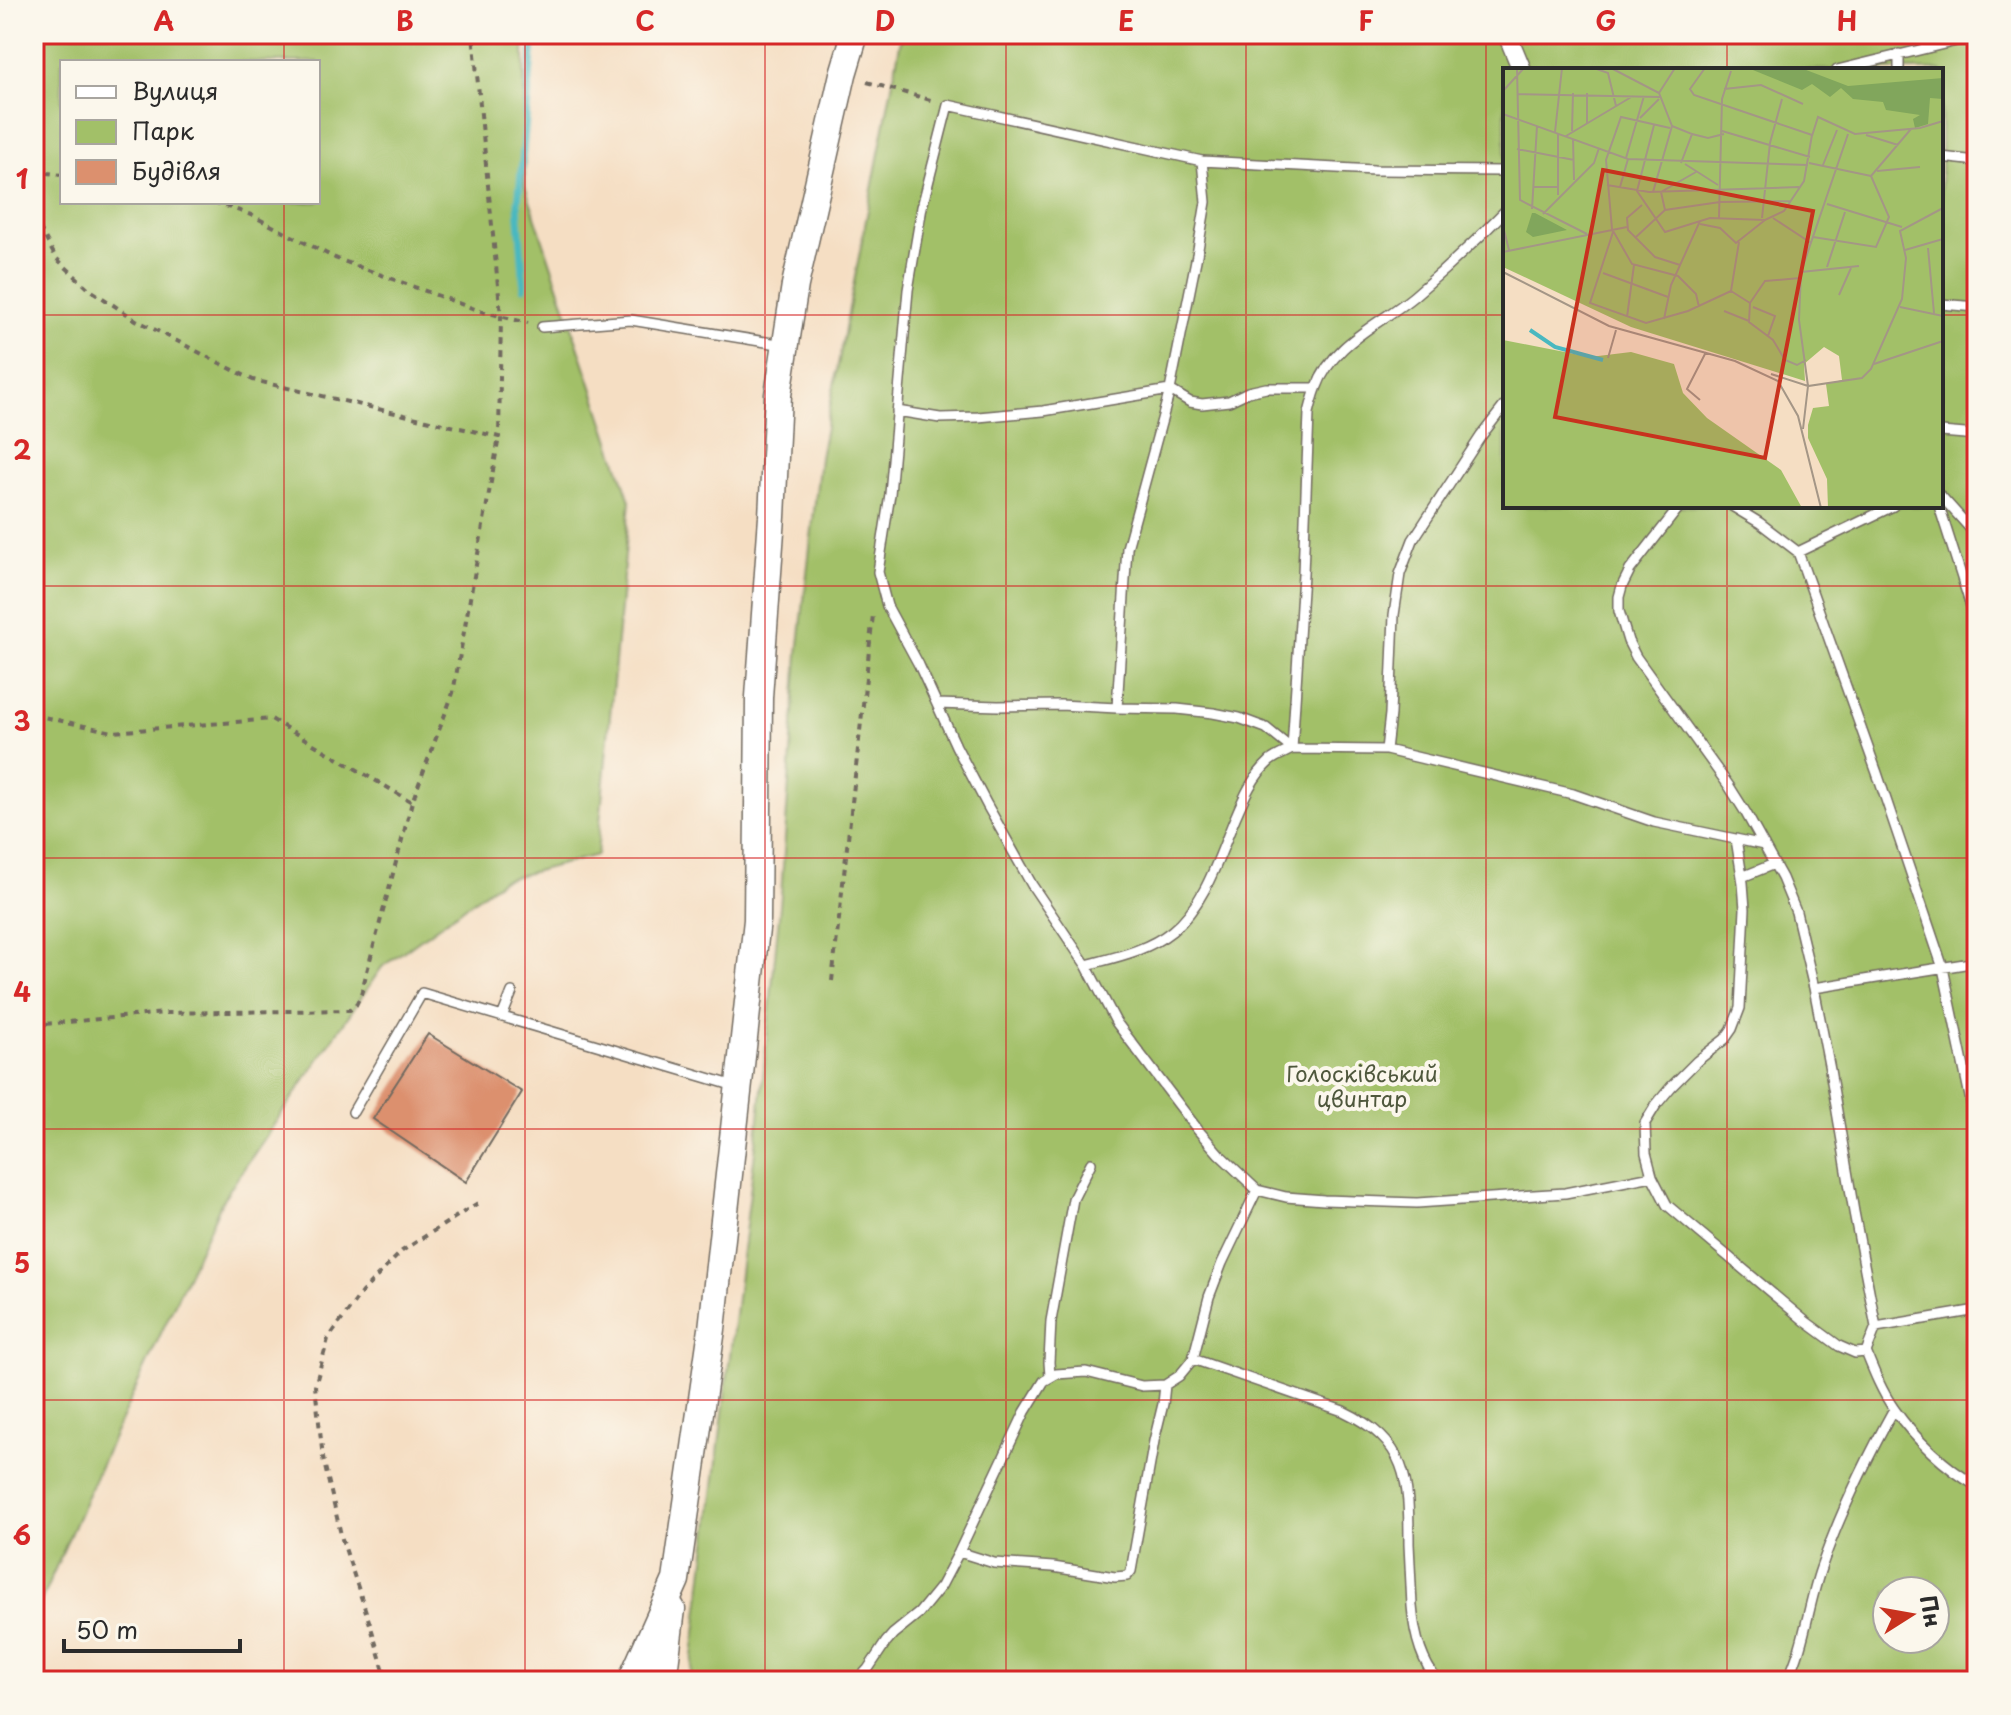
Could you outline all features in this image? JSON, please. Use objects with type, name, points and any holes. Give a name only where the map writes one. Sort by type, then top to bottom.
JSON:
[{"type":"street","points":[[663,1681],[712,1329],[757,920],[759,697],[778,395],[798,270],[855,34]]},
{"type":"street","points":[[1507,34],[1521,68]]},
{"type":"street","points":[[631,1681],[676,1580]]},
{"type":"lane","points":[[1845,68],[1977,36]]},
{"type":"lane","points":[[1899,54],[1899,68]]},
{"type":"lane","points":[[1503,171],[1374,170],[1202,161],[948,105],[919,221],[908,290],[890,494],[878,572],[887,606],[1024,872],[1086,965],[1116,1022],[1198,1130],[1257,1190],[1286,1197],[1417,1203],[1565,1193],[1652,1176]]},
{"type":"lane","points":[[1943,157],[1977,161]]},
{"type":"lane","points":[[1117,708],[1127,548],[1170,390],[1204,217],[1206,188],[1202,161]]},
{"type":"lane","points":[[1292,749],[1303,574],[1307,443],[1309,413],[1316,388],[1338,354],[1356,336],[1414,296],[1503,213]]},
{"type":"lane","points":[[1943,304],[1977,307]]},
{"type":"lane","points":[[542,327],[631,320],[785,345]]},
{"type":"lane","points":[[897,411],[940,418],[978,417],[1043,411],[1170,390],[1190,402],[1202,404],[1229,401],[1266,388],[1316,388]]},
{"type":"lane","points":[[1386,750],[1394,615],[1400,574],[1413,540],[1503,408]]},
{"type":"lane","points":[[1943,432],[1977,435]]},
{"type":"lane","points":[[1943,498],[1977,536]]},
{"type":"lane","points":[[1678,508],[1630,570],[1622,586],[1619,611],[1628,641],[1636,657],[1729,786],[1764,845],[1796,912],[1814,988],[1876,1327],[1866,1352],[1894,1409],[1918,1438],[1949,1467],[1977,1486]]},
{"type":"lane","points":[[1735,508],[1798,552],[1943,968],[1977,1130]]},
{"type":"lane","points":[[1798,552],[1889,508]]},
{"type":"lane","points":[[1940,508],[1977,625]]},
{"type":"lane","points":[[937,704],[1060,705],[1213,713],[1266,728],[1292,749]]},
{"type":"lane","points":[[1086,965],[1133,953],[1170,933],[1184,921],[1203,890],[1245,795],[1258,774],[1272,759],[1292,749],[1386,750],[1573,794],[1654,822],[1764,845]]},
{"type":"lane","points":[[1736,839],[1745,909],[1740,1008],[1725,1039],[1697,1061],[1656,1105],[1645,1123],[1646,1153],[1652,1176],[1667,1205],[1805,1321],[1847,1350],[1866,1352]]},
{"type":"lane","points":[[1742,877],[1774,864]]},
{"type":"lane","points":[[1814,988],[1977,962]]},
{"type":"lane","points":[[502,1017],[512,992]]},
{"type":"lane","points":[[353,1112],[422,993],[738,1087]]},
{"type":"lane","points":[[1050,1376],[1051,1321],[1073,1199],[1091,1163]]},
{"type":"lane","points":[[857,1681],[893,1634],[934,1596],[959,1552],[1025,1412],[1050,1376],[1086,1372],[1142,1386],[1165,1385],[1179,1376],[1193,1359],[1209,1297],[1257,1190]]},
{"type":"lane","points":[[1876,1327],[1977,1310]]},
{"type":"lane","points":[[1193,1359],[1343,1411],[1364,1421],[1385,1440],[1406,1478],[1414,1626],[1422,1654],[1438,1681]]},
{"type":"lane","points":[[959,1552],[994,1563],[1127,1576],[1131,1571],[1165,1385]]},
{"type":"lane","points":[[1787,1681],[1803,1637],[1820,1569],[1852,1492],[1894,1409]]},
{"type":"path","points":[[34,1025],[165,1013],[351,1009],[361,994],[412,802],[453,693],[499,437],[501,316],[473,34]]},
{"type":"path","points":[[867,82],[948,105]]},
{"type":"path","points":[[34,171],[60,175]]},
{"type":"path","points":[[220,204],[251,215],[335,258],[480,311],[542,327]]},
{"type":"path","points":[[34,217],[56,258],[89,289],[136,320],[253,380],[499,437]]},
{"type":"path","points":[[832,981],[878,572]]},
{"type":"path","points":[[34,715],[113,732],[271,719],[412,802]]},
{"type":"path","points":[[387,1681],[342,1539],[323,1458],[315,1386],[328,1339],[362,1292],[402,1251],[481,1201]]},
{"type":"green space","points":[[34,34],[524,34],[525,186],[630,501],[597,855],[502,880],[382,967],[223,1199],[34,1617]]},
{"type":"green space","name":"Голосківський цвинтар","points":[[902,34],[1977,34],[1977,1681],[690,1681],[759,1119],[781,895],[798,654],[820,458]]},
{"type":"building","points":[[428,1034],[522,1092],[466,1182],[373,1119]]},
{"type":"waterway","points":[[524,288],[518,204],[534,34]]}]
